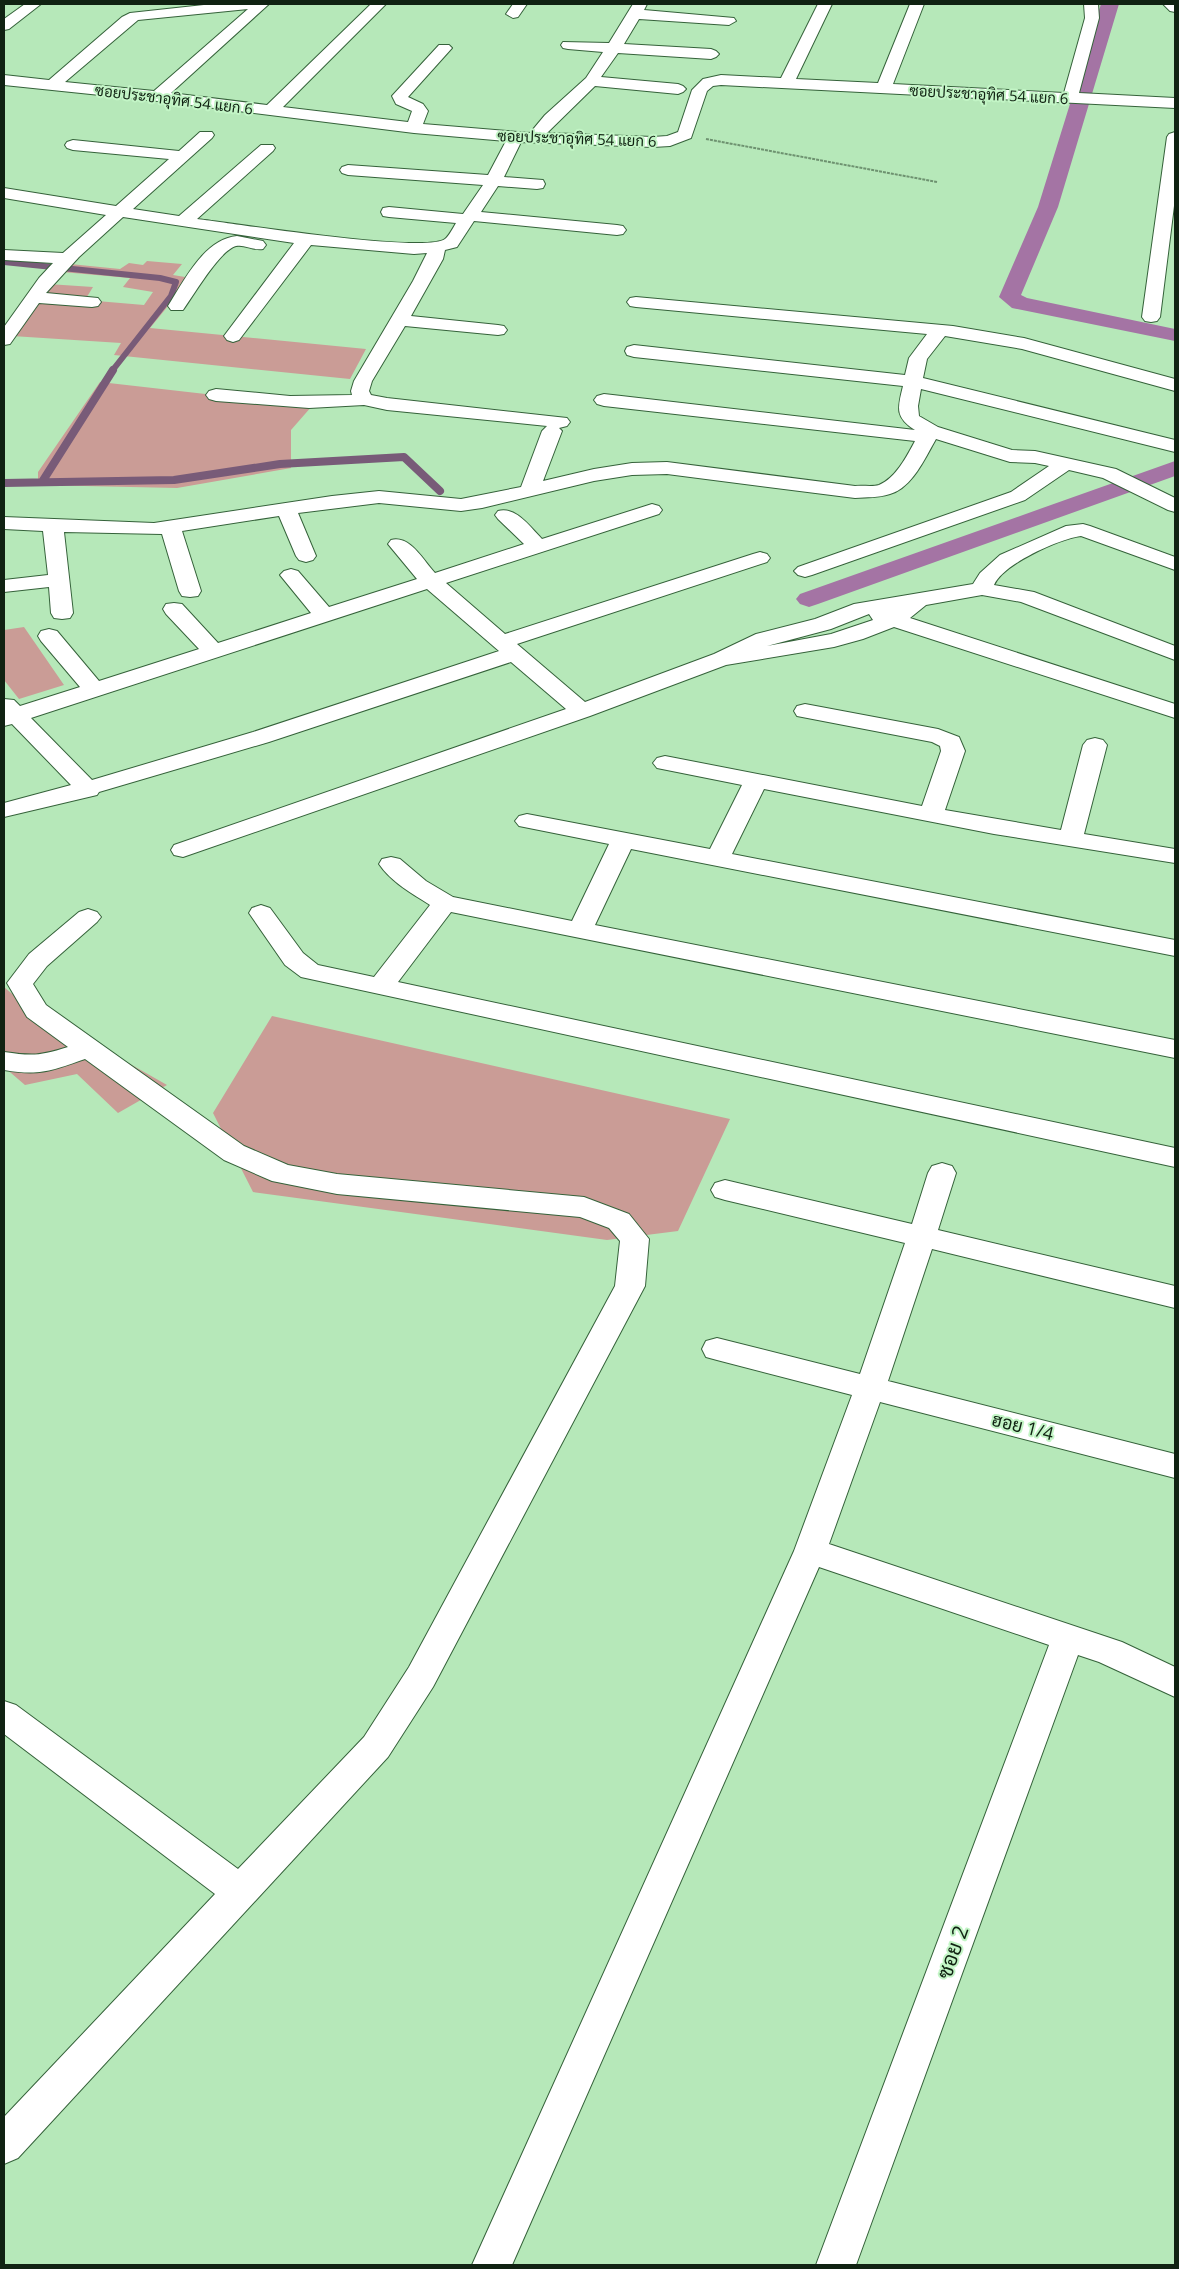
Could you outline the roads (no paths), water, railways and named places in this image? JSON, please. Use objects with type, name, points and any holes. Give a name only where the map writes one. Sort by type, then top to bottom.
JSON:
[{"type":"street","points":[[4,26],[34,4]]},
{"type":"street","points":[[52,85],[135,16],[202,7],[254,4]]},
{"type":"street","points":[[158,96],[262,4]]},
{"type":"street","points":[[271,110],[379,4]]},
{"type":"street","points":[[787,82],[825,4]]},
{"type":"street","points":[[884,88],[917,4]]},
{"type":"street","points":[[1070,98],[1092,18],[1091,4]]},
{"type":"street","points":[[1170,4],[1175,8]]},
{"type":"street","points":[[535,137],[551,118],[591,81],[637,9],[729,21]]},
{"type":"street","points":[[568,45],[615,46],[711,54]]},
{"type":"street","points":[[414,128],[420,111],[417,107],[402,101],[400,96],[444,48]]},
{"type":"street","name":"ซอยประชาอุทิศ 54 แยก 6","points":[[4,80],[135,93],[414,128],[516,137],[653,142],[670,141],[686,136],[700,90],[708,82],[734,79],[1175,104]]},
{"type":"street","points":[[591,81],[678,89]]},
{"type":"street","points":[[122,105],[135,93]]},
{"type":"street","points":[[291,126],[304,115]]},
{"type":"street","points":[[551,118],[570,119]]},
{"type":"street","points":[[4,340],[35,297],[60,271],[119,212],[206,135]]},
{"type":"street","points":[[177,306],[199,274],[225,244],[233,241],[414,249],[437,247],[451,243],[493,182],[516,137]]},
{"type":"street","points":[[1151,316],[1175,137]]},
{"type":"street","points":[[73,145],[140,150],[183,156]]},
{"type":"street","points":[[183,222],[267,148]]},
{"type":"street","points":[[348,170],[537,184]]},
{"type":"street","points":[[4,192],[183,222],[302,245]]},
{"type":"street","points":[[389,212],[617,230]]},
{"type":"street","points":[[233,336],[302,245]]},
{"type":"street","points":[[364,399],[360,391],[363,381],[434,259],[437,247]]},
{"type":"street","points":[[4,255],[60,271]]},
{"type":"street","points":[[35,297],[92,302]]},
{"type":"street","points":[[636,302],[940,330],[1024,344],[1175,385]]},
{"type":"street","points":[[398,320],[498,330]]},
{"type":"street","points":[[936,434],[912,420],[909,415],[908,406],[918,358],[940,330]]},
{"type":"street","points":[[634,351],[913,381],[1175,446]]},
{"type":"street","points":[[216,394],[296,403],[343,403],[364,399],[387,404],[556,426],[529,491]]},
{"type":"street","points":[[604,400],[936,434],[1010,456],[1035,457],[1067,463],[1121,478],[1175,506]]},
{"type":"street","points":[[332,424],[343,403]]},
{"type":"street","points":[[4,523],[154,529],[379,497],[461,505],[482,502],[594,475],[632,469],[667,468],[855,492],[875,491],[888,489],[903,476],[936,434]]},
{"type":"street","points":[[805,571],[1018,496],[1067,463]]},
{"type":"street","points":[[286,509],[306,556]]},
{"type":"street","points":[[8,713],[95,691],[652,510]]},
{"type":"street","points":[[505,515],[540,547]]},
{"type":"street","points":[[53,525],[62,613]]},
{"type":"street","points":[[170,527],[190,591]]},
{"type":"street","points":[[982,589],[987,578],[1007,559],[1066,532],[1084,530],[1175,564]]},
{"type":"street","points":[[398,544],[431,582],[582,711]]},
{"type":"street","points":[[4,810],[89,790],[214,753],[760,558]]},
{"type":"street","points":[[291,576],[325,616]]},
{"type":"street","points":[[4,586],[59,580]]},
{"type":"street","points":[[182,850],[582,711],[722,659],[764,638],[823,624],[862,609],[982,589],[1026,597],[1175,653]]},
{"type":"street","points":[[722,659],[852,635],[893,620],[918,601]]},
{"type":"street","points":[[174,608],[214,652]]},
{"type":"street","points":[[862,609],[1175,711]]},
{"type":"street","points":[[49,636],[95,691]]},
{"type":"street","points":[[805,711],[938,736],[951,742],[953,751],[931,815]]},
{"type":"street","points":[[8,713],[89,790]]},
{"type":"street","points":[[1070,840],[1096,745]]},
{"type":"street","points":[[665,763],[931,815],[1070,840],[1175,856]]},
{"type":"street","points":[[718,858],[756,781]]},
{"type":"street","points":[[526,822],[1175,948]]},
{"type":"street","points":[[580,930],[623,840]]},
{"type":"street","points":[[391,864],[417,886],[445,903],[1175,1049]]},
{"type":"street","points":[[380,987],[445,903]]},
{"type":"street","points":[[261,913],[300,965],[310,971],[1175,1158]]},
{"type":"street","points":[[4,2145],[376,1748],[421,1676],[630,1286],[634,1239],[619,1221],[584,1207],[337,1184],[282,1174],[234,1153],[36,1011],[20,983],[38,960],[88,917]]},
{"type":"street","points":[[4,1061],[31,1065],[48,1063],[88,1048]]},
{"type":"street","points":[[492,2265],[810,1551],[923,1237],[942,1173]]},
{"type":"street","points":[[725,1190],[1175,1297]]},
{"type":"street","name":"ฮอย 1/4","points":[[717,1349],[1175,1466]]},
{"type":"street","points":[[810,1551],[1110,1652],[1175,1683]]},
{"type":"street","name":"ซอย 2","points":[[836,2265],[1068,1638]]},
{"type":"street","points":[[4,1715],[241,1892]]},
{"type":"waterway","points":[[1110,4],[1048,207],[1010,297],[1020,303],[1175,335]]},
{"type":"waterway","points":[[4,262],[160,278],[176,282],[171,296],[112,371]]},
{"type":"waterway","points":[[42,482],[113,370]]},
{"type":"waterway","points":[[4,483],[174,480],[280,464],[404,457],[440,491]]},
{"type":"waterway","points":[[809,599],[1175,468]]}]
